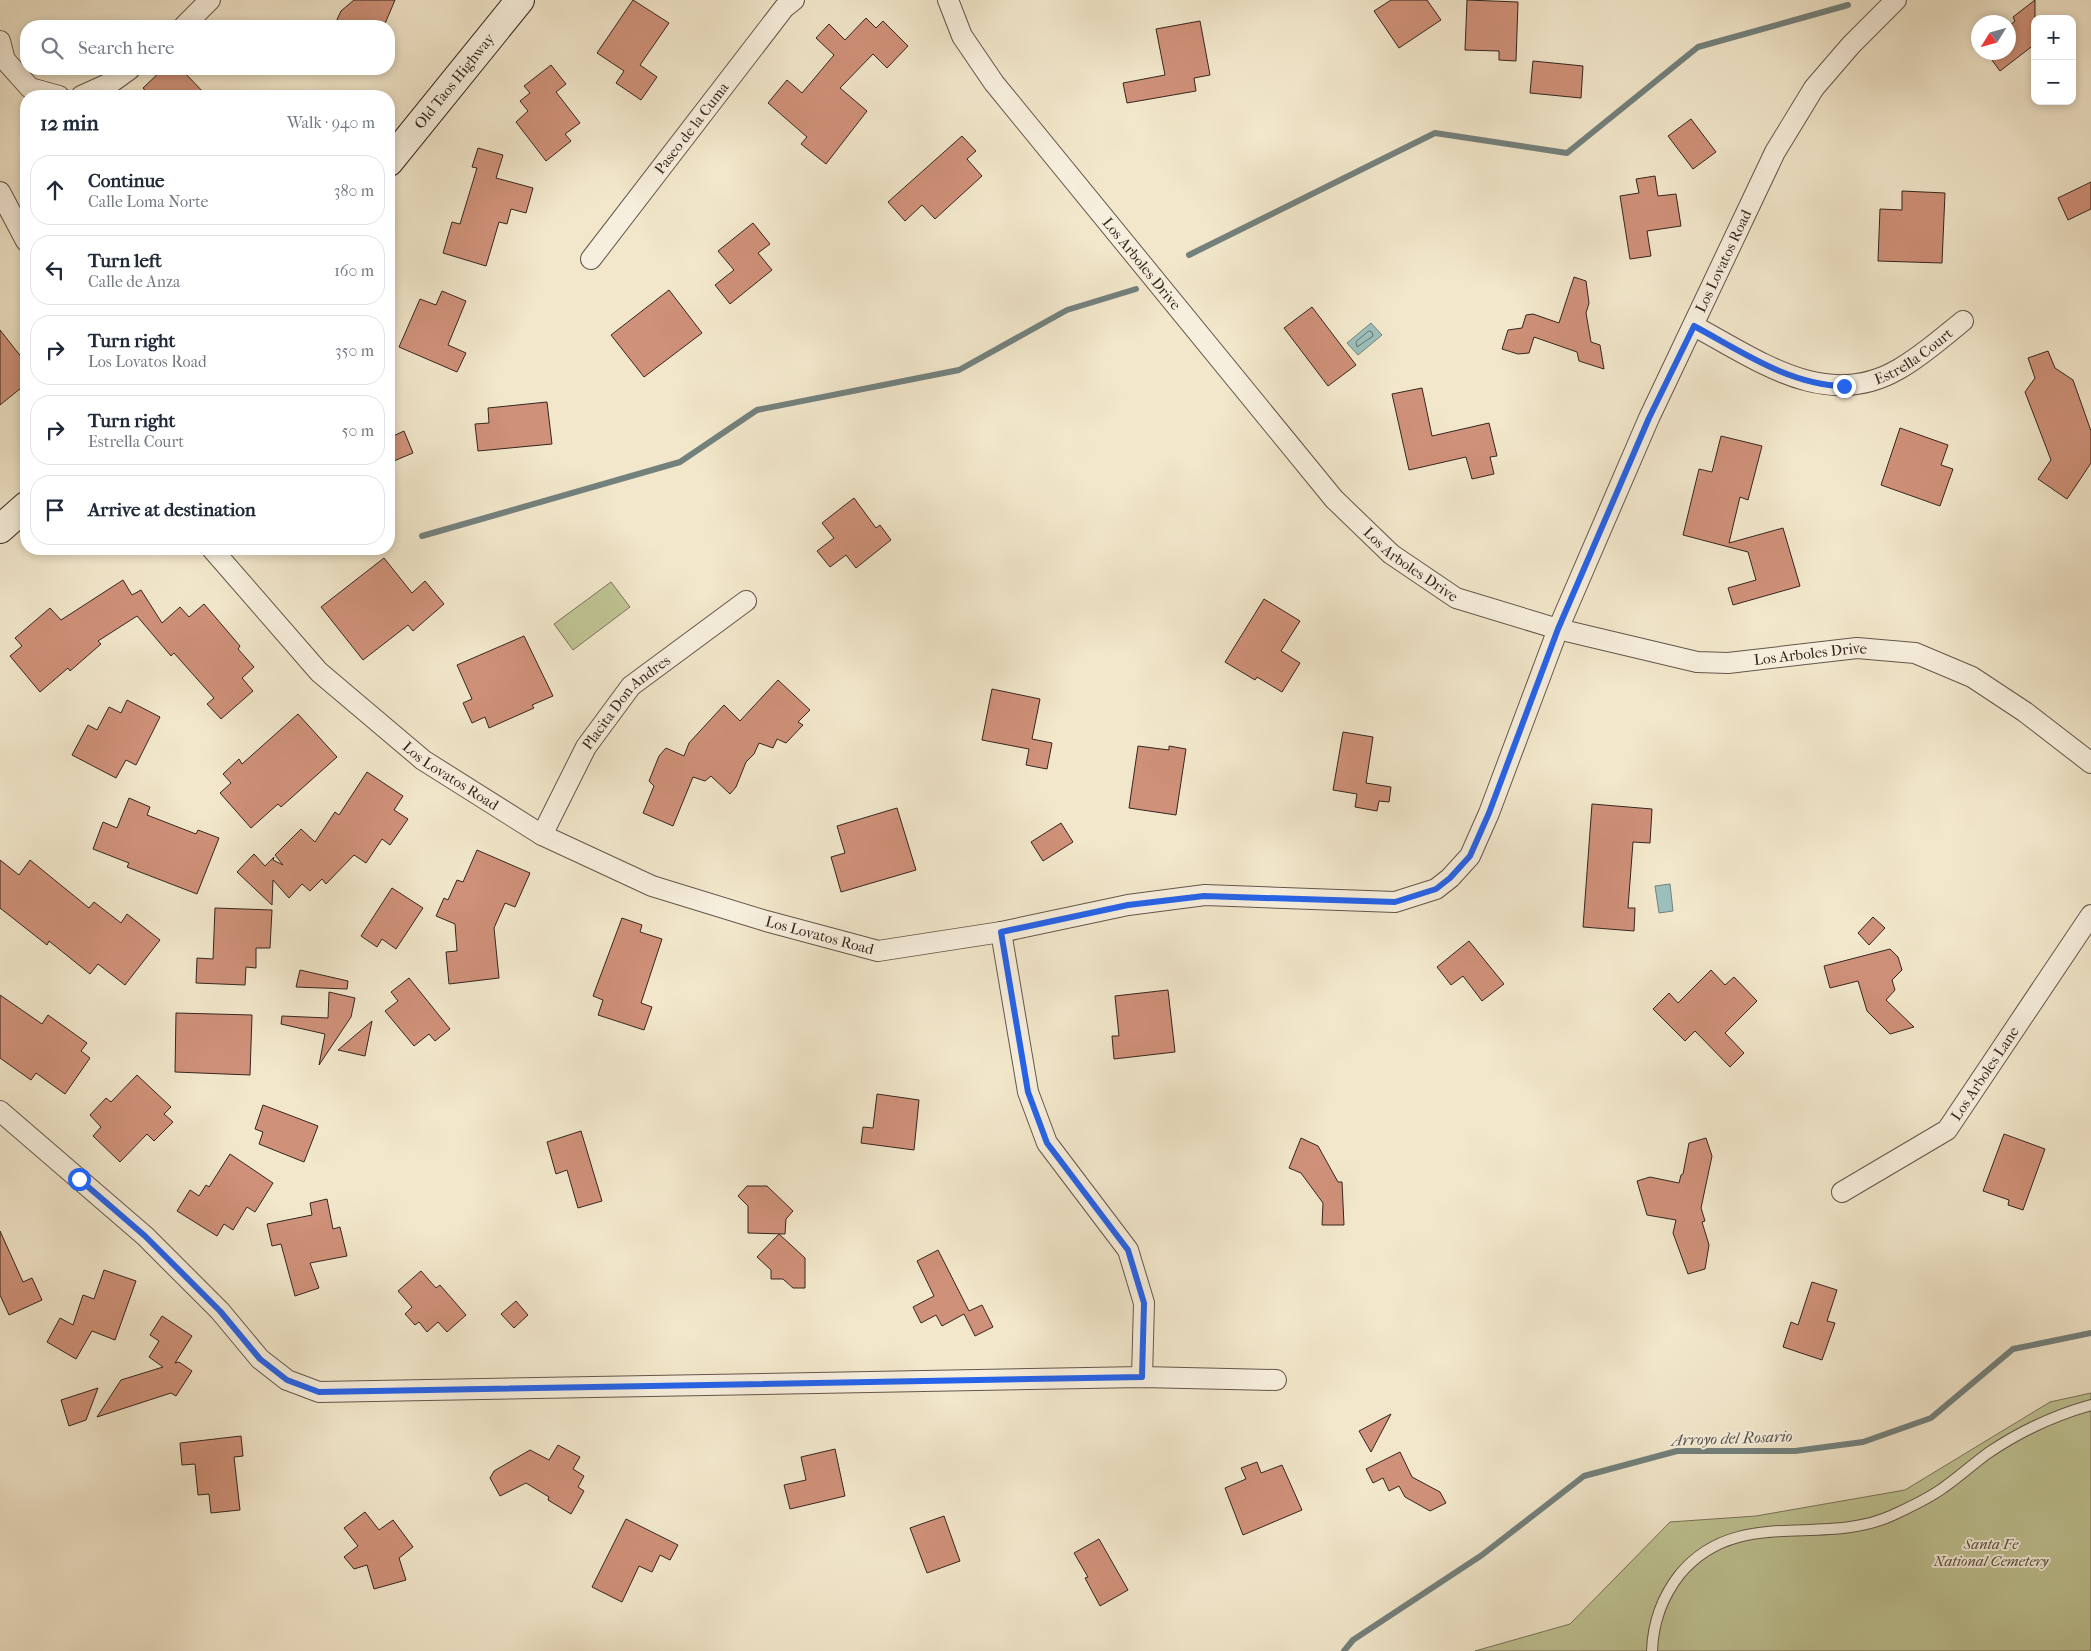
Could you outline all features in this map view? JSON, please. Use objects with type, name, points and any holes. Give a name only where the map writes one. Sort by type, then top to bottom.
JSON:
[{"type":"street","points":[[190,20],[210,0]]},
{"type":"street","name":"Old Taos Highway","points":[[395,155],[520,0]]},
{"type":"street","name":"Paseo de la Cuma","points":[[592,258],[784,8],[794,0]]},
{"type":"street","name":"Los Arboles Drive","points":[[948,0],[962,36],[994,83],[1334,499],[1392,554],[1456,598],[1558,629],[1697,662],[1728,663],[1857,648],[1915,653],[1972,677],[2025,712],[2091,763]]},
{"type":"street","name":"Los Lovatos Road","points":[[217,555],[320,672],[423,760],[542,835],[652,886],[766,921],[878,952],[1001,932],[1128,905],[1204,896],[1395,902],[1436,889],[1450,878],[1470,856],[1489,813],[1558,629],[1649,418],[1787,129],[1830,69],[1893,1]]},
{"type":"street","points":[[0,41],[5,60],[30,88],[37,90]]},
{"type":"street","points":[[94,90],[122,75]]},
{"type":"street","points":[[0,192],[20,230]]},
{"type":"street","name":"Estrella Court","points":[[1694,326],[1793,377],[1814,383],[1844,386],[1873,381],[1898,370],[1963,321]]},
{"type":"street","points":[[0,529],[20,511]]},
{"type":"street","name":"Placita Don Andres","points":[[542,835],[586,746],[631,686],[746,601]]},
{"type":"street","name":"Los Arboles Lane","points":[[1842,1192],[1947,1130],[2091,915]]},
{"type":"street","points":[[1001,932],[1028,1092],[1047,1143],[1128,1250],[1144,1303],[1142,1377]]},
{"type":"street","points":[[0,1111],[145,1236],[220,1311],[260,1359],[287,1380],[319,1392],[1142,1377],[1276,1380]]},
{"type":"lane","points":[[1652,1651],[1658,1612],[1669,1590],[1686,1568],[1714,1545],[1750,1533],[1840,1527],[1890,1516],[1943,1488],[2006,1442],[2057,1417],[2091,1405]]},
{"type":"green space","points":[[611,582],[630,607],[573,650],[554,624]]},
{"type":"green space","name":"Santa Fe National Cemetery","points":[[2091,1393],[2091,1651],[1475,1651],[1570,1624],[1670,1522],[1756,1516],[1905,1490],[2050,1402]]},
{"type":"water","points":[[1371,323],[1382,335],[1358,355],[1347,343]]},
{"type":"water","points":[[1670,884],[1673,911],[1659,913],[1655,886]]},
{"type":"building","points":[[354,0],[395,0],[387,20],[337,20],[341,11]]},
{"type":"building","points":[[633,0],[669,23],[640,65],[657,77],[641,100],[616,83],[624,71],[597,53]]},
{"type":"building","points":[[1391,0],[1427,0],[1441,20],[1399,48],[1374,11]]},
{"type":"building","points":[[1467,0],[1518,2],[1516,61],[1499,60],[1499,51],[1465,50]]},
{"type":"building","points":[[2035,0],[2035,15],[2031,15],[2031,47],[2016,59],[2016,15]]},
{"type":"building","points":[[866,18],[876,28],[883,21],[908,46],[887,68],[873,54],[840,88],[867,111],[826,164],[801,144],[807,137],[768,103],[787,80],[802,93],[834,55],[816,38],[829,24],[845,40]]},
{"type":"building","points":[[1200,21],[1210,75],[1194,78],[1196,91],[1127,103],[1123,83],[1165,75],[1156,29]]},
{"type":"building","points":[[1992,60],[2014,60],[2000,71]]},
{"type":"building","points":[[1533,61],[1583,66],[1581,98],[1530,93]]},
{"type":"building","points":[[551,65],[566,84],[556,92],[580,123],[565,134],[571,141],[546,161],[516,122],[528,111],[520,101],[530,93],[524,86]]},
{"type":"building","points":[[157,75],[187,75],[201,90],[145,90],[143,88]]},
{"type":"building","points":[[1691,119],[1716,152],[1693,169],[1668,136]]},
{"type":"building","points":[[962,136],[976,151],[967,159],[982,176],[935,219],[922,205],[905,221],[888,202]]},
{"type":"building","points":[[478,148],[503,155],[496,178],[533,188],[526,213],[511,209],[507,224],[499,222],[486,266],[443,253],[452,222],[460,224],[477,168],[472,167]]},
{"type":"building","points":[[1655,176],[1658,196],[1676,194],[1681,226],[1647,231],[1651,256],[1630,259],[1620,196],[1639,193],[1636,179]]},
{"type":"building","points":[[2091,182],[2091,209],[2068,220],[2058,198]]},
{"type":"building","points":[[1902,191],[1945,193],[1942,263],[1878,261],[1880,209],[1902,210]]},
{"type":"building","points":[[753,223],[770,244],[758,253],[772,270],[730,304],[715,285],[734,270],[718,251]]},
{"type":"building","points":[[1574,277],[1586,281],[1589,303],[1586,313],[1591,342],[1600,345],[1604,369],[1579,361],[1577,352],[1534,337],[1529,353],[1518,354],[1502,349],[1508,330],[1522,328],[1526,315],[1533,314],[1559,323]]},
{"type":"building","points":[[669,290],[702,333],[644,377],[611,335]]},
{"type":"building","points":[[442,291],[466,301],[448,345],[466,353],[457,372],[399,347],[420,299],[436,305]]},
{"type":"building","points":[[1312,307],[1356,365],[1328,386],[1284,328]]},
{"type":"building","points":[[0,330],[20,355],[20,389],[0,405]]},
{"type":"building","points":[[2048,351],[2055,368],[2073,380],[2091,431],[2091,463],[2067,499],[2038,479],[2051,460],[2025,392],[2035,378],[2028,358]]},
{"type":"building","points":[[1422,388],[1432,436],[1489,423],[1497,456],[1490,457],[1494,474],[1472,479],[1466,457],[1409,470],[1392,394]]},
{"type":"building","points":[[547,402],[552,444],[478,451],[475,424],[489,423],[488,408]]},
{"type":"building","points":[[1900,428],[1948,445],[1941,465],[1953,469],[1940,506],[1881,485]]},
{"type":"building","points":[[404,431],[413,453],[395,460],[395,435]]},
{"type":"building","points":[[1721,436],[1762,446],[1748,500],[1740,497],[1729,543],[1783,528],[1800,586],[1733,605],[1728,588],[1756,580],[1748,552],[1683,535],[1699,469],[1712,472]]},
{"type":"building","points":[[854,498],[876,528],[880,525],[891,540],[856,568],[846,555],[830,567],[817,551],[834,538],[822,523]]},
{"type":"building","points":[[384,558],[412,593],[425,581],[444,604],[413,631],[408,625],[363,660],[321,607]]},
{"type":"building","points":[[123,580],[132,595],[141,590],[162,623],[180,607],[189,617],[204,604],[240,646],[238,649],[254,667],[242,678],[253,691],[221,719],[207,704],[214,698],[174,653],[171,656],[137,616],[98,641],[101,644],[70,671],[68,668],[40,692],[10,656],[22,646],[15,638],[50,608],[61,620]]},
{"type":"building","points":[[1264,599],[1300,621],[1281,651],[1300,663],[1282,692],[1257,677],[1255,680],[1225,662]]},
{"type":"building","points":[[524,636],[553,696],[532,705],[534,708],[489,728],[485,717],[472,723],[463,703],[472,699],[457,665]]},
{"type":"building","points":[[778,680],[810,710],[798,722],[803,725],[786,743],[777,739],[773,748],[759,743],[754,754],[746,762],[736,787],[730,794],[711,776],[705,781],[693,777],[673,826],[643,813],[654,786],[649,781],[659,756],[666,748],[684,756],[689,743],[724,705],[740,721]]},
{"type":"building","points":[[992,689],[1040,699],[1032,739],[1052,743],[1047,769],[1026,765],[1029,749],[982,740]]},
{"type":"building","points":[[127,700],[160,717],[136,765],[126,760],[116,778],[72,755],[88,725],[97,730],[109,707],[121,713]]},
{"type":"building","points":[[298,714],[337,757],[281,807],[278,804],[251,828],[220,793],[231,783],[223,774],[239,759],[242,764]]},
{"type":"building","points":[[1343,732],[1373,737],[1366,783],[1391,787],[1389,802],[1379,801],[1377,811],[1355,807],[1357,794],[1333,790]]},
{"type":"building","points":[[1138,746],[1169,750],[1169,746],[1186,749],[1176,815],[1129,808]]},
{"type":"building","points":[[367,772],[403,796],[394,810],[408,819],[390,845],[382,839],[366,863],[354,855],[326,884],[322,879],[310,891],[302,884],[289,898],[273,880],[272,905],[237,872],[254,854],[265,866],[274,857],[273,860],[283,865],[275,855],[301,829],[315,842],[335,812],[339,815]]},
{"type":"building","points":[[129,798],[150,807],[147,815],[196,834],[198,830],[219,838],[197,894],[127,867],[129,863],[93,849],[103,822],[117,828]]},
{"type":"building","points":[[1592,804],[1652,809],[1650,843],[1633,842],[1628,908],[1635,908],[1634,931],[1583,927]]},
{"type":"building","points":[[897,808],[916,870],[841,892],[831,857],[845,853],[837,826]]},
{"type":"building","points":[[1061,823],[1073,842],[1043,861],[1031,842]]},
{"type":"building","points":[[477,850],[530,873],[515,907],[505,903],[494,928],[499,978],[449,984],[446,952],[457,951],[455,924],[436,916],[444,898],[448,900],[457,880],[463,882]]},
{"type":"building","points":[[0,860],[19,875],[30,860],[89,908],[94,902],[121,923],[127,914],[160,940],[125,985],[98,964],[90,974],[49,941],[47,945],[0,908]]},
{"type":"building","points":[[392,888],[423,908],[396,949],[382,939],[377,947],[361,936]]},
{"type":"building","points":[[215,908],[272,910],[270,948],[256,948],[256,968],[246,967],[245,985],[196,983],[197,958],[213,959]]},
{"type":"building","points":[[1873,917],[1885,928],[1869,945],[1858,933]]},
{"type":"building","points":[[622,918],[642,925],[640,932],[662,939],[641,1003],[652,1007],[644,1030],[598,1015],[603,1000],[593,996]]},
{"type":"building","points":[[1469,941],[1504,984],[1482,1001],[1463,976],[1451,985],[1437,967]]},
{"type":"building","points":[[1890,949],[1898,957],[1902,970],[1892,980],[1895,990],[1886,1000],[1914,1027],[1890,1034],[1867,1011],[1858,981],[1830,988],[1824,966]]},
{"type":"building","points":[[300,970],[348,981],[347,989],[296,987]]},
{"type":"building","points":[[1711,970],[1725,985],[1734,977],[1757,1001],[1725,1033],[1744,1053],[1730,1067],[1695,1031],[1685,1041],[1653,1009],[1669,993],[1678,1003]]},
{"type":"building","points":[[409,978],[450,1029],[435,1041],[429,1034],[414,1046],[385,1011],[398,1001],[391,992]]},
{"type":"building","points":[[1168,990],[1175,1052],[1114,1059],[1112,1036],[1119,1036],[1115,996]]},
{"type":"building","points":[[329,992],[355,998],[351,1017],[319,1065],[325,1034],[281,1024],[282,1016],[328,1018]]},
{"type":"building","points":[[0,995],[42,1024],[48,1015],[87,1043],[81,1051],[90,1058],[65,1094],[36,1073],[31,1080],[0,1058]]},
{"type":"building","points":[[176,1013],[252,1015],[250,1075],[175,1072]]},
{"type":"building","points":[[372,1021],[365,1056],[338,1050]]},
{"type":"building","points":[[137,1075],[171,1107],[164,1114],[173,1122],[154,1141],[147,1134],[120,1162],[93,1136],[101,1127],[90,1115],[106,1098],[111,1102]]},
{"type":"building","points":[[877,1094],[919,1100],[914,1150],[861,1143],[863,1127],[873,1128]]},
{"type":"building","points":[[263,1105],[318,1126],[304,1162],[259,1144],[263,1132],[255,1129]]},
{"type":"building","points":[[581,1131],[602,1201],[578,1208],[567,1170],[556,1174],[547,1142]]},
{"type":"building","points":[[2004,1134],[2045,1149],[2023,1210],[2008,1205],[2009,1200],[1983,1191]]},
{"type":"building","points":[[1301,1138],[1318,1146],[1338,1182],[1342,1182],[1344,1225],[1322,1225],[1323,1203],[1301,1173],[1289,1168]]},
{"type":"building","points":[[1706,1138],[1712,1156],[1701,1208],[1705,1221],[1702,1222],[1709,1245],[1705,1269],[1688,1274],[1673,1233],[1676,1220],[1647,1215],[1637,1181],[1650,1177],[1679,1183],[1683,1174],[1689,1143]]},
{"type":"building","points":[[230,1154],[273,1183],[255,1212],[247,1207],[233,1230],[224,1224],[217,1236],[177,1211],[190,1190],[199,1196],[206,1185],[209,1187]]},
{"type":"building","points":[[747,1186],[767,1186],[793,1211],[786,1219],[785,1234],[748,1233],[748,1206],[738,1196]]},
{"type":"building","points":[[327,1199],[333,1229],[340,1227],[347,1256],[310,1263],[319,1288],[295,1296],[281,1244],[272,1246],[267,1224],[312,1215],[310,1203]]},
{"type":"building","points":[[0,1231],[23,1282],[32,1278],[42,1300],[9,1315],[0,1295]]},
{"type":"building","points":[[779,1234],[805,1258],[805,1288],[793,1288],[783,1279],[771,1279],[771,1270],[757,1257]]},
{"type":"building","points":[[938,1250],[969,1311],[982,1305],[993,1327],[975,1336],[964,1314],[942,1326],[936,1315],[921,1323],[913,1307],[934,1296],[917,1261]]},
{"type":"building","points":[[104,1270],[136,1281],[115,1340],[92,1331],[76,1359],[47,1342],[60,1318],[73,1325],[83,1295],[94,1299]]},
{"type":"building","points":[[421,1271],[436,1288],[440,1285],[466,1315],[447,1332],[438,1322],[427,1332],[419,1322],[415,1325],[405,1314],[412,1307],[398,1291]]},
{"type":"building","points":[[1812,1282],[1837,1290],[1827,1321],[1835,1323],[1822,1360],[1783,1347],[1791,1322],[1798,1325]]},
{"type":"building","points":[[516,1301],[528,1315],[514,1328],[501,1314]]},
{"type":"building","points":[[162,1316],[192,1336],[175,1363],[179,1362],[192,1371],[176,1396],[171,1393],[97,1417],[121,1380],[163,1367],[149,1357],[159,1341],[150,1335]]},
{"type":"building","points":[[98,1388],[86,1420],[69,1426],[61,1400]]},
{"type":"building","points":[[1391,1414],[1371,1452],[1359,1431]]},
{"type":"building","points":[[241,1436],[243,1456],[234,1457],[240,1510],[211,1513],[209,1494],[198,1495],[195,1464],[182,1465],[180,1443]]},
{"type":"building","points":[[558,1445],[580,1457],[573,1469],[584,1476],[578,1487],[584,1491],[571,1514],[548,1500],[549,1497],[526,1483],[500,1496],[490,1478],[494,1471],[530,1450],[549,1460]]},
{"type":"building","points":[[835,1449],[845,1496],[790,1509],[784,1485],[806,1480],[801,1457]]},
{"type":"building","points":[[1400,1452],[1412,1477],[1440,1492],[1446,1503],[1430,1511],[1405,1497],[1399,1486],[1389,1491],[1383,1478],[1373,1483],[1366,1469]]},
{"type":"building","points":[[1257,1462],[1261,1473],[1282,1465],[1302,1510],[1243,1535],[1225,1488],[1246,1479],[1241,1468]]},
{"type":"building","points":[[365,1512],[379,1530],[393,1520],[413,1547],[399,1558],[406,1580],[374,1589],[367,1565],[354,1569],[344,1557],[358,1546],[344,1528]]},
{"type":"building","points":[[944,1516],[960,1561],[927,1573],[910,1528]]},
{"type":"building","points":[[626,1519],[678,1545],[670,1560],[660,1555],[652,1572],[639,1566],[622,1602],[592,1587]]},
{"type":"building","points":[[1099,1539],[1128,1590],[1100,1606],[1085,1578],[1088,1577],[1074,1553]]},
{"type":"waterway","points":[[1189,255],[1435,133],[1567,153],[1698,47],[1848,5]]},
{"type":"waterway","points":[[422,536],[680,462],[757,410],[959,370],[1067,310],[1136,289]]},
{"type":"waterway","name":"Arroyo del Rosario","points":[[1344,1651],[1353,1640],[1482,1555],[1584,1476],[1677,1451],[1795,1451],[1863,1442],[1931,1418],[2013,1349],[2091,1333]]},
{"type":"route","points":[[79,1179],[145,1236],[220,1311],[260,1359],[287,1380],[319,1392],[1142,1377],[1144,1303],[1128,1250],[1078,1187],[1047,1143],[1028,1092],[1001,932],[1128,905],[1204,896],[1395,902],[1436,889],[1450,878],[1470,856],[1489,813],[1558,629],[1649,418],[1694,326],[1800,380],[1830,386],[1844,386]]}]
